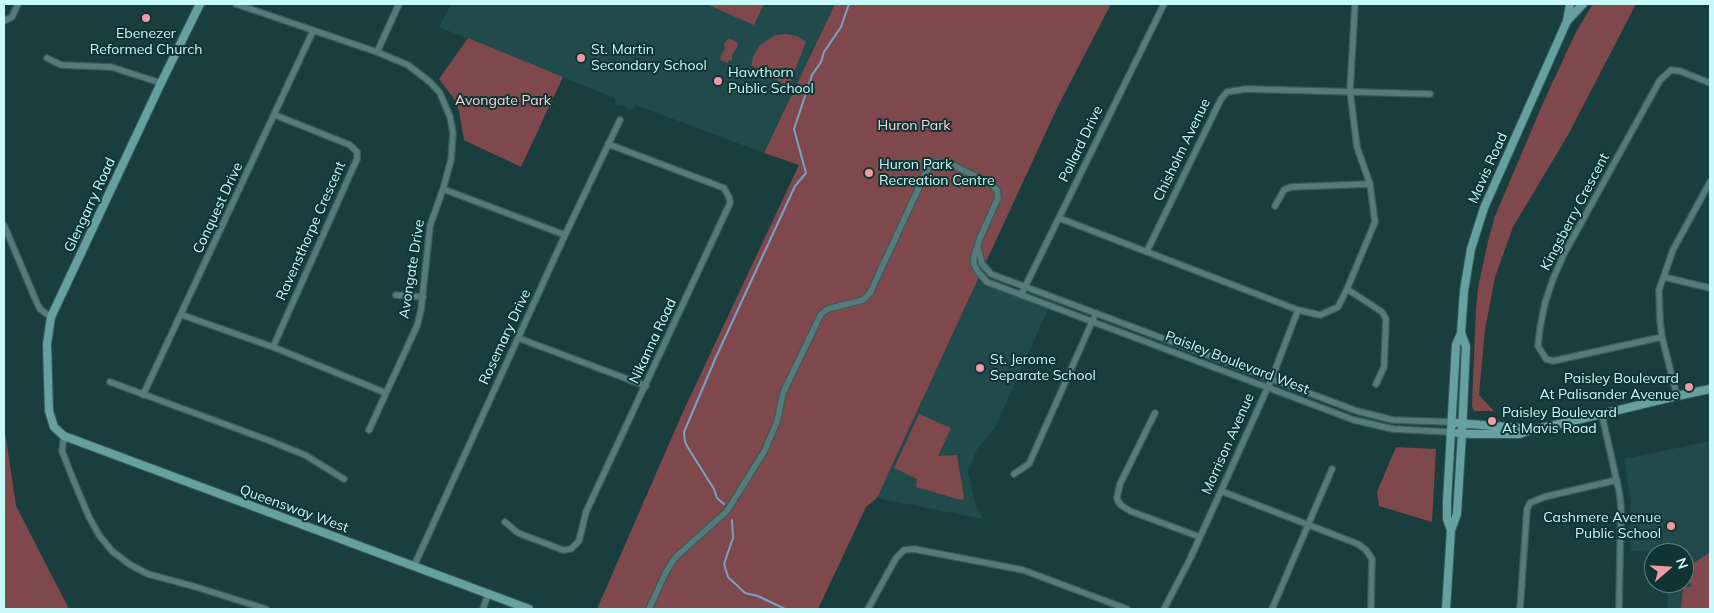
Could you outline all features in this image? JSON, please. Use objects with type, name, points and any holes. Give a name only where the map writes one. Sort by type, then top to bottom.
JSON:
[{"type":"street","points":[[4,21],[12,17],[18,4]]},
{"type":"street","name":"Glengarry Road","points":[[54,427],[49,410],[47,336],[51,317],[200,4]]},
{"type":"street","name":"Avongate Drive","points":[[236,4],[377,52],[416,69],[443,98],[450,117],[453,133],[450,160],[443,189],[430,226],[423,297],[417,326],[369,430]]},
{"type":"street","points":[[377,52],[399,4]]},
{"type":"street","name":"Pollard Drive","points":[[1021,295],[1164,4]]},
{"type":"street","points":[[1059,218],[1298,310],[1320,315],[1338,307],[1375,222],[1370,184],[1357,147],[1350,91],[1355,4]]},
{"type":"street","name":"Mavis Road","points":[[1451,530],[1447,519],[1456,345],[1461,333],[1467,270],[1484,208],[1567,21],[1570,4]]},
{"type":"street","name":"Mavis Road","points":[[1567,21],[1583,4]]},
{"type":"street","name":"Conquest Drive","points":[[143,395],[313,31]]},
{"type":"street","points":[[47,58],[61,65],[111,67],[161,83]]},
{"type":"street","name":"Kingsberry Crescent","points":[[1662,337],[1554,361],[1546,359],[1538,346],[1545,303],[1553,278],[1564,254],[1660,80],[1671,70],[1680,71],[1710,83]]},
{"type":"street","name":"Chisholm Avenue","points":[[1147,251],[1221,99],[1227,92],[1246,89],[1350,91]]},
{"type":"street","points":[[1350,91],[1430,94]]},
{"type":"street","name":"Ravensthorpe Crescent","points":[[273,347],[357,159],[357,152],[350,144],[275,115]]},
{"type":"street","name":"Rosemary Drive","points":[[414,566],[565,234],[620,120]]},
{"type":"street","name":"Nikanna Road","points":[[505,522],[518,532],[563,550],[571,549],[579,541],[586,512],[730,203],[729,196],[724,188],[608,144]]},
{"type":"street","name":"Paisley Boulevard West","points":[[649,609],[672,562],[727,511],[764,452],[778,422],[782,396],[821,314],[828,309],[864,300],[870,293],[927,170],[932,164],[939,162],[946,162],[995,187],[998,198],[977,244],[974,260],[980,276],[991,284],[1354,420],[1380,427],[1410,430],[1501,435],[1520,434],[1710,389]]},
{"type":"street","points":[[1677,396],[1662,337],[1659,290],[1673,250],[1710,182]]},
{"type":"street","points":[[1274,206],[1284,190],[1291,187],[1370,184]]},
{"type":"street","points":[[443,189],[565,234]]},
{"type":"street","points":[[4,225],[40,310],[51,317]]},
{"type":"street","name":"Paisley Boulevard West","points":[[977,244],[982,264],[987,271],[1376,416],[1399,420],[1452,422],[1518,428],[1527,431]]},
{"type":"street","points":[[1664,277],[1710,288]]},
{"type":"street","points":[[1347,289],[1382,312],[1386,319],[1384,367],[1376,384]]},
{"type":"street","points":[[396,295],[423,297]]},
{"type":"street","name":"Morrison Avenue","points":[[1164,609],[1200,537],[1272,378],[1298,310]]},
{"type":"street","points":[[1014,474],[1029,464],[1096,313]]},
{"type":"street","points":[[182,315],[273,347],[386,393]]},
{"type":"street","name":"Mavis Road","points":[[1446,609],[1451,530],[1457,514],[1462,433],[1466,346],[1461,333]]},
{"type":"street","points":[[518,338],[646,386]]},
{"type":"street","points":[[110,382],[305,455],[344,479]]},
{"type":"street","points":[[1155,412],[1120,484],[1118,501],[1130,510],[1200,537]]},
{"type":"street","points":[[1602,415],[1621,506],[1619,609]]},
{"type":"street","name":"Queensway West","points":[[54,427],[64,436],[529,609]]},
{"type":"street","points":[[64,436],[62,451],[73,479],[89,517],[99,535],[112,551],[129,564],[148,574],[266,609]]},
{"type":"street","points":[[1272,609],[1332,469]]},
{"type":"street","points":[[1520,609],[1527,509],[1530,503],[1544,497],[1617,480]]},
{"type":"street","points":[[1221,491],[1358,544],[1366,550],[1372,560],[1371,609]]},
{"type":"street","points":[[868,609],[896,558],[904,550],[914,549],[1022,570],[1127,609]]},
{"type":"street","points":[[483,609],[488,594]]},
{"type":"shaded area","points":[[451,4],[835,4],[764,153],[636,105],[630,111],[624,105],[615,106],[615,98],[439,27]]},
{"type":"shaded area","name":"St. Jerome Separate School","points":[[978,280],[997,289],[1049,307],[995,428],[977,449],[968,472],[975,503],[983,519],[877,498]]},
{"type":"shaded area","name":"Cashmere Avenue Public School","points":[[1710,441],[1710,609],[1667,609],[1668,593],[1694,593],[1694,543],[1644,543],[1644,552],[1630,551],[1631,501],[1624,459]]},
{"type":"green space","points":[[706,4],[764,4],[754,25]]},
{"type":"green space","name":"Huron Park","points":[[835,4],[1111,4],[1058,106],[877,498],[866,507],[818,609],[597,609],[682,414],[799,165],[764,153]]},
{"type":"green space","points":[[1593,4],[1636,4],[1568,135],[1513,227],[1495,277],[1485,330],[1479,395],[1494,411],[1474,411],[1472,406],[1478,288],[1495,216],[1543,103],[1576,32]]},
{"type":"green space","points":[[787,34],[797,36],[806,42],[787,86],[751,65],[759,46],[776,35]]},
{"type":"green space","name":"Avongate Park","points":[[468,38],[563,77],[521,167],[464,140],[459,111],[454,99],[439,79]]},
{"type":"green space","points":[[729,38],[738,43],[732,55],[732,61],[729,60],[728,63],[720,60],[725,49],[724,44]]},
{"type":"green space","points":[[919,414],[951,428],[938,456],[957,455],[964,498],[961,500],[916,487],[917,479],[894,468]]},
{"type":"green space","points":[[4,425],[16,506],[69,609],[4,609]]},
{"type":"green space","points":[[1396,447],[1436,449],[1432,522],[1379,506],[1377,492]]},
{"type":"green space","points":[[1709,553],[1710,609],[1681,609],[1683,593],[1694,593],[1694,563]]},
{"type":"waterway","points":[[724,504],[717,498],[714,489],[690,451],[685,442],[684,432],[716,357],[795,186],[806,173],[794,129],[812,75],[821,62],[824,52],[841,27],[849,4]]},
{"type":"waterway","points":[[732,520],[733,538],[724,564],[728,577],[745,593],[758,596],[785,609]]},
{"type":"place","name":"Ebenezer Reformed Church","points":[[146,18]]},
{"type":"place","name":"St. Martin Secondary School","points":[[581,58]]},
{"type":"place","name":"Hawthorn Public School","points":[[718,81]]},
{"type":"place","name":"Huron Park Recreation Centre","points":[[869,173]]},
{"type":"place","name":"St. Jerome Separate School","points":[[980,368]]},
{"type":"place","name":"Paisley Boulevard At Palisander Avenue","points":[[1689,387]]},
{"type":"place","name":"Paisley Boulevard At Mavis Road","points":[[1492,421]]},
{"type":"place","name":"Cashmere Avenue Public School","points":[[1671,526]]}]
